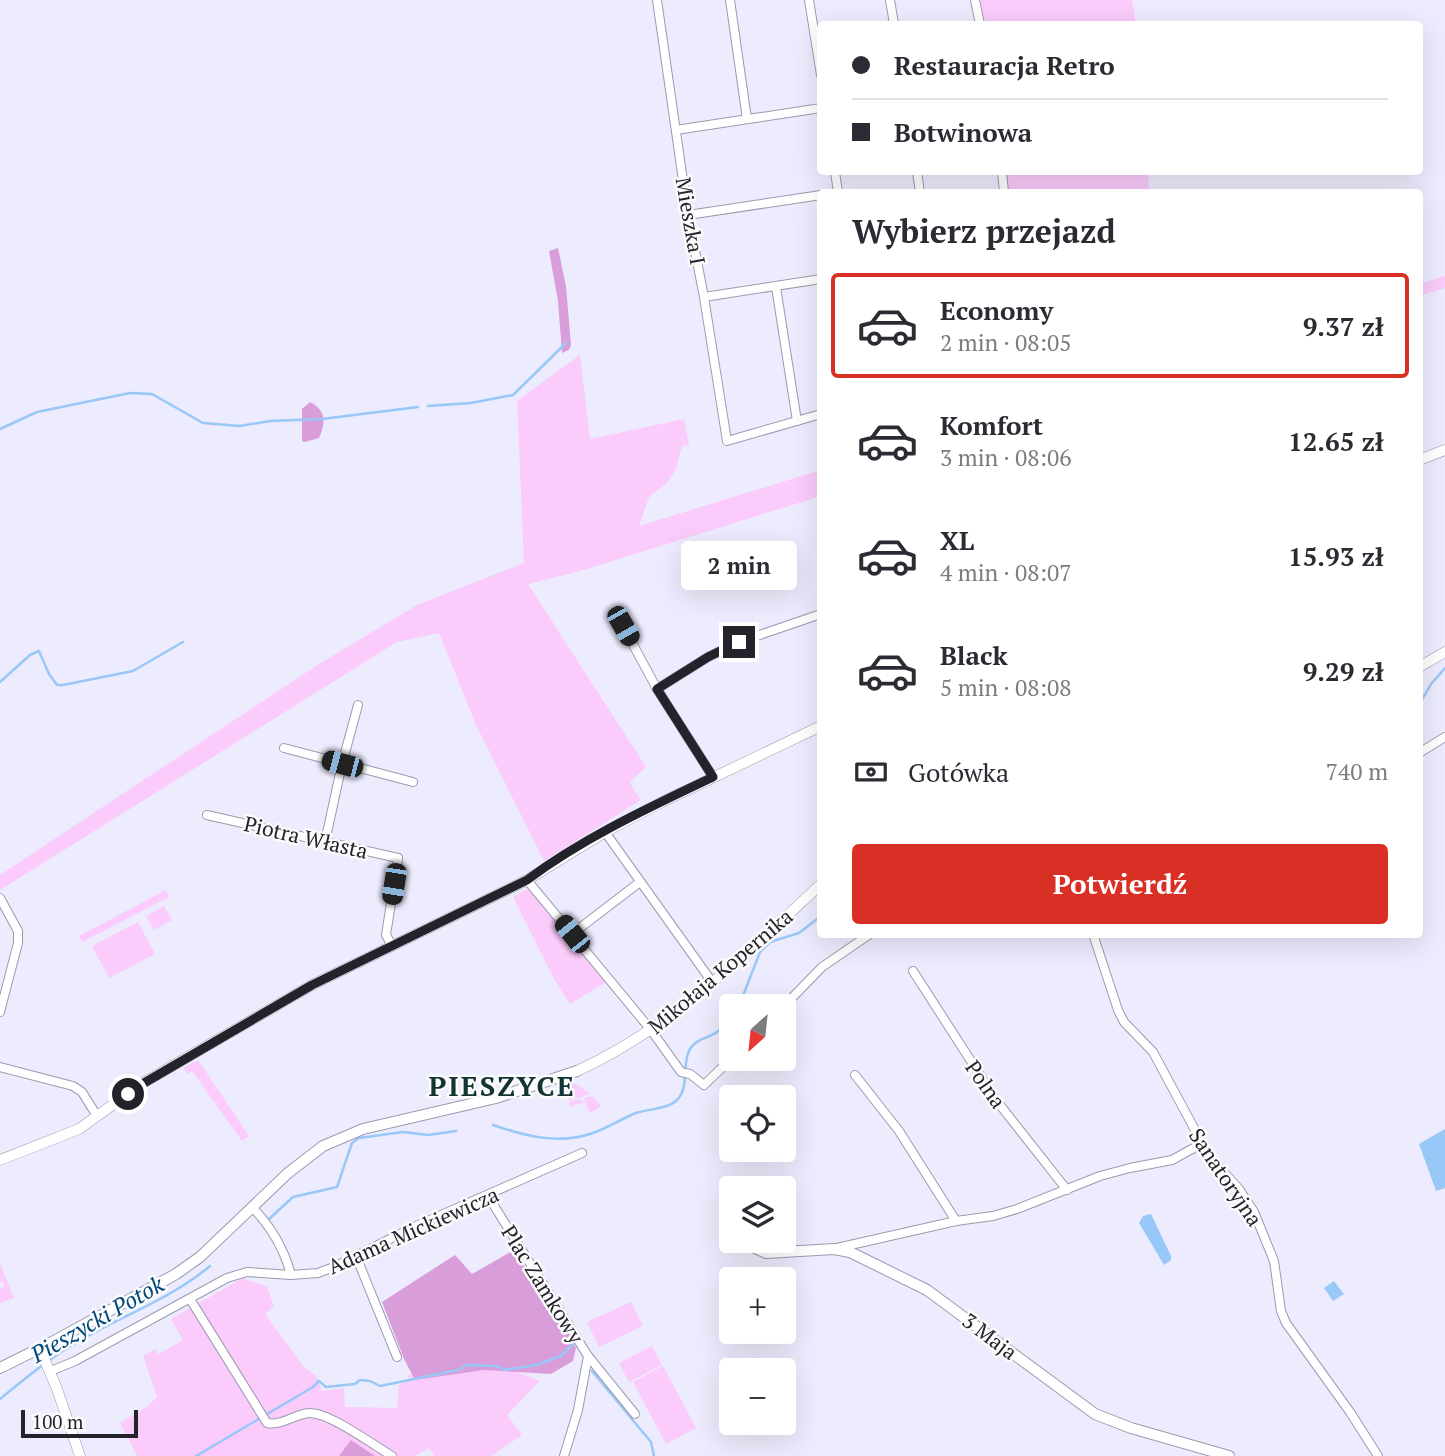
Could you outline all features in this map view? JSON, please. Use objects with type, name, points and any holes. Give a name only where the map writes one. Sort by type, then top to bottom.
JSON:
[{"type":"main road","points":[[0,1368],[42,1351],[176,1274],[256,1211],[306,1157],[342,1136],[496,1098],[577,1071]]},
{"type":"main road","name":"3 Maja","points":[[796,1251],[834,1248],[850,1252],[928,1290],[1095,1414],[1131,1428],[1229,1456]]},
{"type":"street","name":"Mieszka I","points":[[657,0],[688,215],[727,441],[797,421]]},
{"type":"street","points":[[730,0],[747,119]]},
{"type":"street","points":[[809,0],[817,50]]},
{"type":"street","points":[[890,0],[894,21]]},
{"type":"street","points":[[975,0],[979,21]]},
{"type":"street","points":[[676,130],[817,109]]},
{"type":"street","points":[[688,215],[817,196]]},
{"type":"street","points":[[704,297],[817,280]]},
{"type":"street","points":[[776,287],[797,421],[817,415]]},
{"type":"street","points":[[1423,458],[1445,450]]},
{"type":"street","points":[[657,689],[708,657],[739,642],[817,615]]},
{"type":"street","points":[[623,626],[657,689],[713,777]]},
{"type":"street","points":[[1423,665],[1445,653]]},
{"type":"street","points":[[325,842],[358,705]]},
{"type":"street","points":[[0,1160],[79,1129],[144,1083],[312,985],[527,880],[605,832],[817,728]]},
{"type":"street","points":[[1423,751],[1445,737]]},
{"type":"street","points":[[284,748],[413,782]]},
{"type":"street","name":"Piotra Własta","points":[[207,815],[398,858],[386,935],[392,946]]},
{"type":"street","points":[[605,832],[712,982]]},
{"type":"street","points":[[527,880],[685,1073],[704,1085],[719,1071]]},
{"type":"street","points":[[572,934],[640,882]]},
{"type":"street","name":"Mikołaja Kopernika","points":[[577,1071],[651,1030],[712,982],[817,888]]},
{"type":"street","points":[[0,898],[18,931],[18,943],[0,1012]]},
{"type":"street","points":[[796,994],[822,967],[864,938]]},
{"type":"street","name":"Sanatoryjna","points":[[1094,938],[1124,1022],[1153,1052],[1201,1144],[1254,1212],[1274,1261],[1281,1311],[1286,1323],[1378,1456]]},
{"type":"street","name":"Polna","points":[[913,971],[996,1100],[1068,1190]]},
{"type":"street","points":[[0,1067],[73,1086],[82,1092],[97,1116]]},
{"type":"street","points":[[855,1075],[899,1131],[957,1221]]},
{"type":"street","points":[[834,1248],[957,1221],[993,1216],[1115,1172],[1172,1160],[1201,1144]]},
{"type":"street","name":"Adama Mickiewicza","points":[[50,1369],[75,1361],[236,1274],[318,1273],[414,1227],[582,1153]]},
{"type":"street","name":"Plac Zamkowy","points":[[488,1196],[588,1356],[578,1410],[564,1456]]},
{"type":"street","points":[[256,1211],[270,1225],[287,1258],[291,1275]]},
{"type":"street","points":[[356,1256],[397,1357]]},
{"type":"street","points":[[190,1299],[267,1423],[281,1422],[308,1413],[327,1415],[392,1456]]},
{"type":"street","points":[[42,1351],[80,1456]]},
{"type":"street","points":[[588,1356],[635,1414]]},
{"type":"shaded area","points":[[980,0],[1132,0],[1136,21],[984,21]]},
{"type":"shaded area","points":[[1006,175],[1148,175],[1149,189],[1008,189]]},
{"type":"shaded area","points":[[558,248],[566,286],[571,345],[569,350],[562,353],[558,301],[549,251]]},
{"type":"shaded area","points":[[1445,276],[1445,288],[1423,295],[1423,283]]},
{"type":"shaded area","points":[[580,355],[590,439],[684,419],[689,445],[682,446],[676,469],[666,484],[649,497],[639,526],[817,471],[817,497],[580,571],[528,584],[646,767],[631,781],[641,800],[544,861],[476,725],[439,633],[397,642],[0,890],[0,875],[319,664],[417,605],[524,563],[517,401]]},
{"type":"shaded area","points":[[310,402],[322,413],[323,427],[319,438],[305,442],[302,441],[302,409]]},
{"type":"shaded area","points":[[529,888],[606,982],[570,1004],[554,979],[513,897]]},
{"type":"shaded area","points":[[166,890],[169,897],[82,942],[79,936]]},
{"type":"shaded area","points":[[164,906],[172,920],[154,930],[146,916]]},
{"type":"shaded area","points":[[138,922],[155,954],[109,978],[92,946]]},
{"type":"shaded area","points":[[198,1060],[249,1136],[242,1141],[192,1071],[188,1074],[183,1068]]},
{"type":"shaded area","points":[[564,1083],[576,1084],[590,1094],[570,1100],[566,1097]]},
{"type":"shaded area","points":[[592,1096],[600,1107],[590,1113],[585,1102],[570,1107],[569,1102],[580,1099],[582,1102],[585,1101],[584,1098]]},
{"type":"shaded area","points":[[514,1250],[570,1336],[576,1348],[573,1361],[551,1374],[484,1370],[415,1380],[382,1302],[455,1255],[472,1274]]},
{"type":"shaded area","points":[[0,1263],[14,1298],[0,1303],[0,1289],[5,1286],[0,1282]]},
{"type":"shaded area","points":[[243,1278],[267,1287],[274,1306],[265,1314],[304,1367],[317,1377],[322,1391],[344,1388],[345,1407],[397,1408],[399,1385],[409,1380],[408,1375],[488,1361],[540,1381],[507,1415],[522,1435],[491,1456],[434,1456],[429,1448],[415,1456],[137,1456],[120,1423],[148,1406],[157,1397],[143,1356],[155,1349],[159,1354],[183,1340],[171,1319]]},
{"type":"shaded area","points":[[631,1302],[643,1326],[599,1347],[587,1322]]},
{"type":"shaded area","points":[[652,1346],[662,1365],[629,1382],[619,1363]]},
{"type":"shaded area","points":[[663,1366],[696,1428],[666,1444],[633,1382]]},
{"type":"shaded area","points":[[351,1440],[375,1456],[339,1456]]},
{"type":"water","points":[[1445,1129],[1445,1188],[1436,1191],[1419,1144]]},
{"type":"water","points":[[1151,1214],[1171,1256],[1171,1260],[1164,1265],[1139,1223],[1143,1216]]},
{"type":"water","points":[[1334,1281],[1344,1294],[1333,1301],[1324,1288]]},
{"type":"waterway","points":[[428,406],[471,403],[513,395],[566,343]]},
{"type":"waterway","points":[[0,429],[37,412],[130,393],[152,394],[203,423],[240,426],[418,407]]},
{"type":"waterway","points":[[0,682],[30,655],[39,651],[49,674],[57,685],[63,685],[133,671],[183,642]]},
{"type":"waterway","name":"Pieszycki Potok","points":[[1423,698],[1445,668]]},
{"type":"waterway","name":"Pieszycki Potok","points":[[744,994],[760,952],[770,942],[799,933],[817,919]]},
{"type":"waterway","name":"Pieszycki Potok","points":[[493,1125],[542,1138],[580,1137],[604,1129],[636,1113],[668,1105],[681,1095],[690,1049],[719,1030]]},
{"type":"waterway","name":"Pieszycki Potok","points":[[269,1219],[293,1197],[337,1187],[352,1143],[359,1138],[403,1132],[428,1135],[456,1131]]},
{"type":"waterway","name":"Pieszycki Potok","points":[[0,1399],[65,1350],[166,1296],[210,1266]]},
{"type":"waterway","points":[[196,1456],[319,1381],[326,1387],[355,1384],[360,1380],[380,1386],[458,1370],[467,1365],[497,1366],[505,1370],[536,1365],[561,1356],[576,1341]]},
{"type":"waterway","points":[[592,1371],[651,1442],[654,1456]]},
{"type":"district","name":"PIESZYCE","points":[[502,1085]]},
{"type":"route","points":[[128,1094],[312,985],[527,880],[605,832],[713,777],[657,689],[708,657],[739,642]]}]
